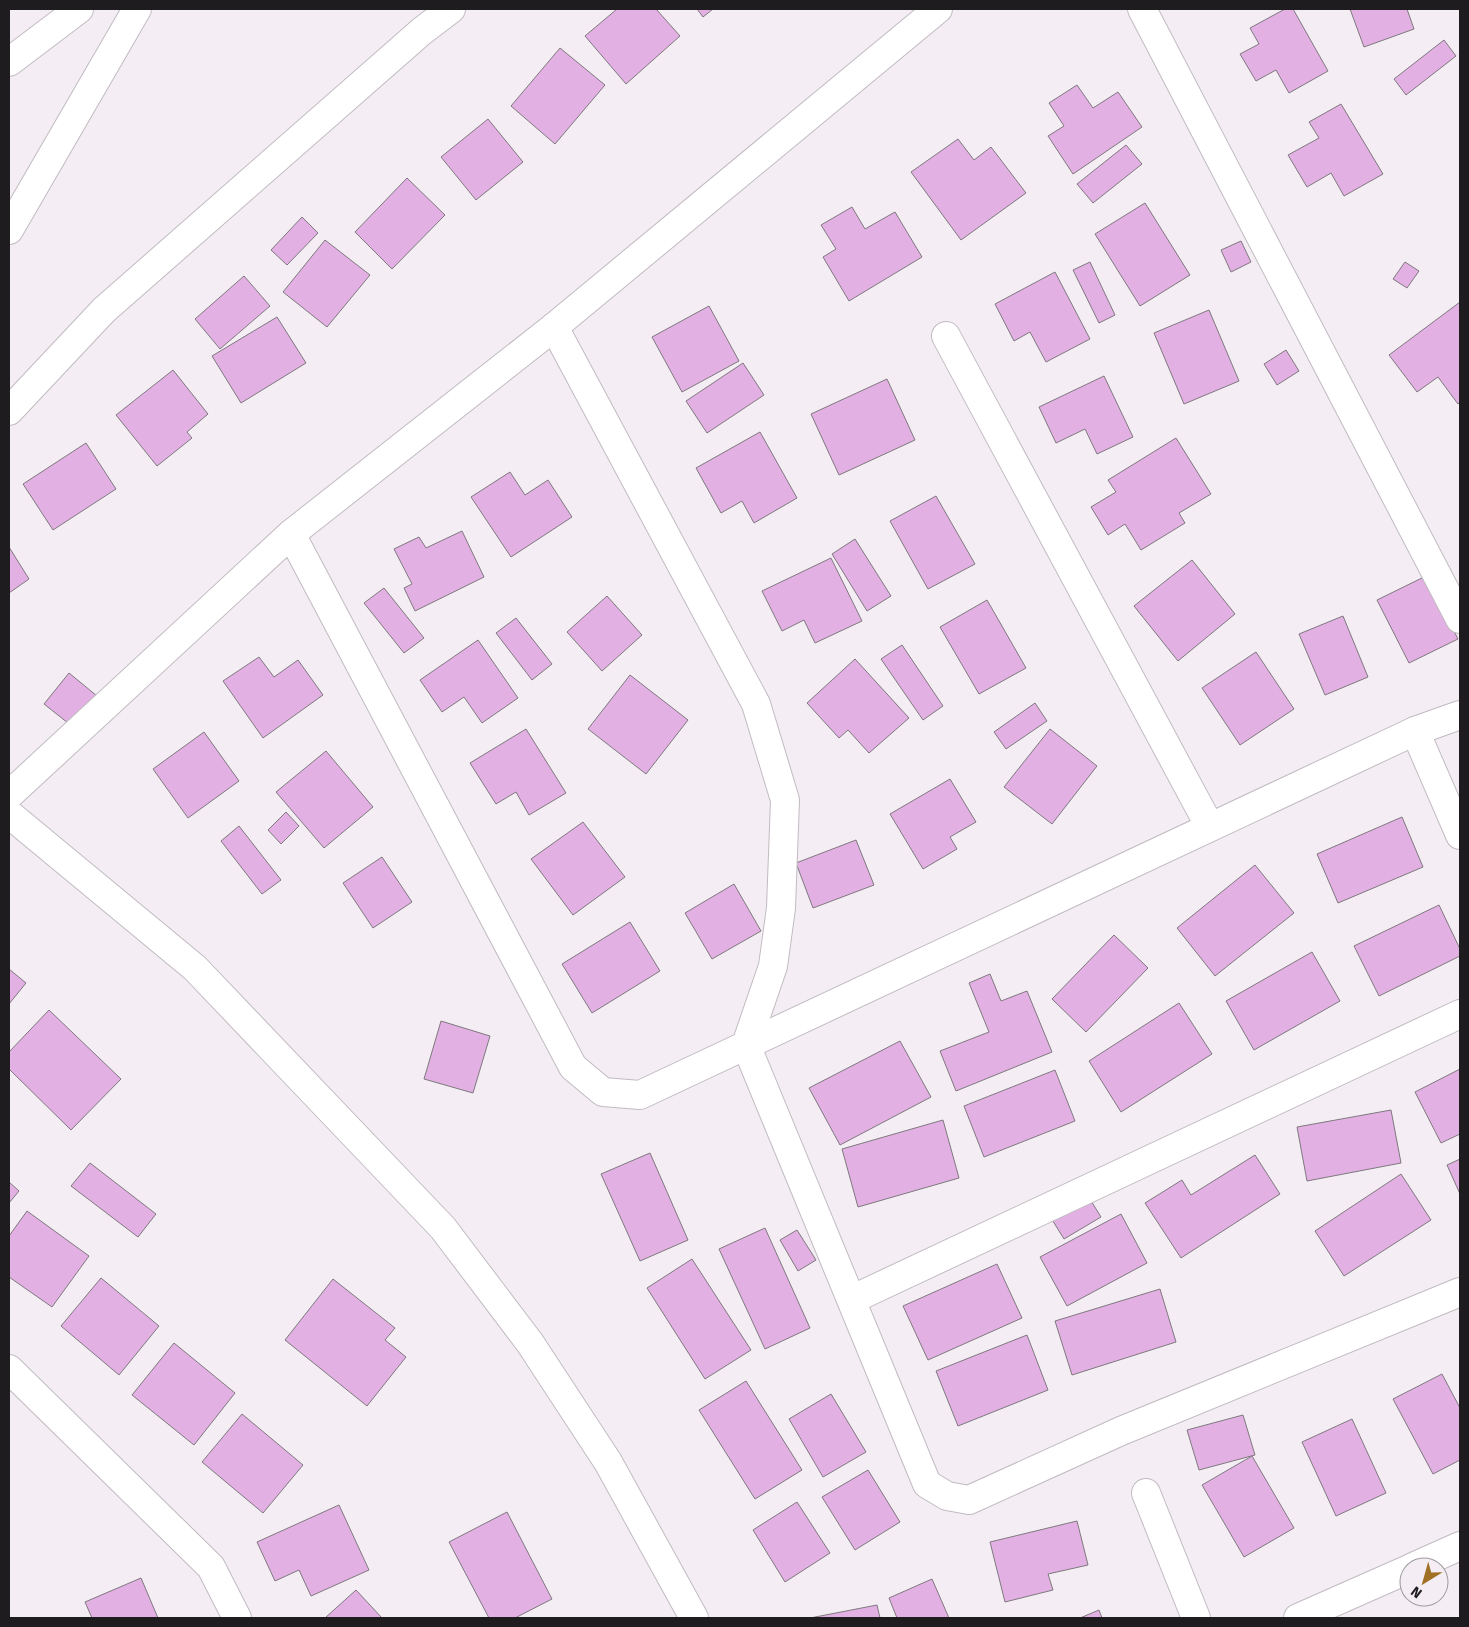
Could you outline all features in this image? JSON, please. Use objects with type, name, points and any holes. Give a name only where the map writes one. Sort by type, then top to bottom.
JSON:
[{"type":"street","points":[[9,62],[79,9]]},
{"type":"street","points":[[9,230],[138,9]]},
{"type":"street","points":[[9,411],[104,310],[422,31],[451,9]]},
{"type":"street","points":[[9,794],[291,534],[554,327],[938,9]]},
{"type":"street","points":[[1142,9],[1460,619]]},
{"type":"street","points":[[554,327],[756,704],[785,800],[781,908],[773,966],[746,1044],[927,1484],[947,1496],[969,1500],[1121,1431],[1460,1292]]},
{"type":"street","points":[[946,336],[1210,827]]},
{"type":"street","points":[[291,534],[573,1067],[604,1092],[640,1095],[1415,731],[1460,715]]},
{"type":"street","points":[[1415,731],[1460,835]]},
{"type":"street","points":[[9,814],[195,968],[444,1228],[530,1342],[608,1462],[694,1618]]},
{"type":"street","points":[[852,1299],[1460,1014]]},
{"type":"street","points":[[9,1369],[211,1567],[236,1618]]},
{"type":"street","points":[[1146,1492],[1196,1618]]},
{"type":"street","points":[[1435,1557],[1460,1546]]},
{"type":"street","points":[[1298,1618],[1399,1573]]},
{"type":"building","points":[[617,9],[656,9],[680,36],[626,84],[585,36]]},
{"type":"building","points":[[697,9],[713,9],[703,17]]},
{"type":"building","points":[[1285,9],[1293,9],[1328,71],[1289,93],[1276,70],[1256,81],[1240,54],[1259,44],[1250,28]]},
{"type":"building","points":[[1350,9],[1407,9],[1414,29],[1364,47]]},
{"type":"building","points":[[1444,40],[1456,56],[1406,95],[1394,79]]},
{"type":"building","points":[[560,48],[605,85],[555,144],[511,106]]},
{"type":"building","points":[[1077,85],[1093,108],[1118,92],[1142,127],[1073,174],[1048,136],[1064,126],[1049,103]]},
{"type":"building","points":[[1341,104],[1383,174],[1344,196],[1331,173],[1307,187],[1288,155],[1319,138],[1309,122]]},
{"type":"building","points":[[488,119],[523,162],[476,200],[441,157]]},
{"type":"building","points":[[958,139],[974,160],[991,147],[1026,193],[961,240],[911,172]]},
{"type":"building","points":[[1126,145],[1142,164],[1093,203],[1077,184]]},
{"type":"building","points":[[407,178],[445,215],[392,269],[355,232]]},
{"type":"building","points":[[1145,203],[1190,275],[1140,306],[1095,234]]},
{"type":"building","points":[[852,207],[865,229],[895,212],[922,257],[849,301],[823,257],[836,249],[821,225]]},
{"type":"building","points":[[302,217],[318,233],[287,265],[271,250]]},
{"type":"building","points":[[325,240],[370,275],[327,327],[283,292]]},
{"type":"building","points":[[1241,241],[1251,262],[1231,272],[1221,250]]},
{"type":"building","points":[[1090,262],[1115,315],[1099,323],[1073,270]]},
{"type":"building","points":[[1405,262],[1419,271],[1407,288],[1393,279]]},
{"type":"building","points":[[1055,272],[1090,339],[1046,362],[1030,332],[1014,341],[995,304]]},
{"type":"building","points":[[244,276],[270,306],[220,349],[195,319]]},
{"type":"building","points":[[1460,302],[1460,402],[1458,404],[1438,377],[1417,392],[1389,355]]},
{"type":"building","points":[[709,306],[739,361],[682,392],[652,337]]},
{"type":"building","points":[[1209,310],[1239,381],[1184,404],[1154,333]]},
{"type":"building","points":[[277,317],[306,363],[241,403],[212,356]]},
{"type":"building","points":[[1286,350],[1299,371],[1277,385],[1264,364]]},
{"type":"building","points":[[743,363],[764,395],[707,433],[686,401]]},
{"type":"building","points":[[173,370],[208,414],[187,432],[192,438],[157,466],[116,415]]},
{"type":"building","points":[[1104,376],[1133,437],[1097,454],[1085,429],[1056,443],[1039,407]]},
{"type":"building","points":[[887,379],[915,440],[839,475],[811,414]]},
{"type":"building","points":[[760,432],[797,498],[754,523],[742,501],[721,513],[696,468]]},
{"type":"building","points":[[1176,438],[1211,494],[1179,513],[1185,523],[1141,550],[1125,524],[1108,535],[1091,507],[1116,492],[1108,480]]},
{"type":"building","points":[[86,443],[116,489],[53,530],[23,484]]},
{"type":"building","points":[[510,472],[525,495],[548,480],[572,517],[511,557],[471,497]]},
{"type":"building","points":[[936,496],[975,564],[928,589],[890,521]]},
{"type":"building","points":[[462,531],[484,577],[415,611],[404,588],[412,584],[394,549],[419,537],[426,548]]},
{"type":"building","points":[[855,539],[891,596],[867,611],[832,554]]},
{"type":"building","points":[[9,547],[29,579],[9,593]]},
{"type":"building","points":[[831,558],[862,621],[815,643],[804,620],[782,631],[762,591]]},
{"type":"building","points":[[1192,560],[1235,614],[1178,661],[1134,606]]},
{"type":"building","points":[[1426,576],[1458,639],[1409,663],[1377,600]]},
{"type":"building","points":[[384,588],[424,638],[404,653],[364,603]]},
{"type":"building","points":[[607,596],[642,635],[602,671],[567,632]]},
{"type":"building","points":[[987,600],[1026,668],[979,694],[940,627]]},
{"type":"building","points":[[1343,616],[1368,677],[1325,695],[1299,634]]},
{"type":"building","points":[[516,618],[552,664],[532,680],[496,633]]},
{"type":"building","points":[[478,640],[518,698],[482,723],[464,697],[442,712],[420,680]]},
{"type":"building","points":[[902,645],[943,706],[923,720],[881,659]]},
{"type":"building","points":[[1256,652],[1294,709],[1240,745],[1202,688]]},
{"type":"building","points":[[259,657],[274,677],[298,660],[323,695],[263,738],[223,681]]},
{"type":"building","points":[[855,659],[909,718],[869,753],[848,730],[839,738],[807,703]]},
{"type":"building","points":[[69,673],[97,696],[73,727],[44,704]]},
{"type":"building","points":[[630,675],[688,720],[646,774],[588,729]]},
{"type":"building","points":[[1035,703],[1047,721],[1006,749],[994,732]]},
{"type":"building","points":[[526,729],[566,793],[529,815],[516,792],[496,804],[470,763]]},
{"type":"building","points":[[1050,729],[1097,766],[1052,824],[1004,787]]},
{"type":"building","points":[[204,732],[239,781],[188,818],[153,769]]},
{"type":"building","points":[[326,751],[373,807],[324,848],[276,792]]},
{"type":"building","points":[[950,779],[976,822],[950,837],[957,849],[923,869],[890,814]]},
{"type":"building","points":[[286,812],[299,826],[281,844],[268,830]]},
{"type":"building","points":[[1402,817],[1423,867],[1338,903],[1317,854]]},
{"type":"building","points":[[583,822],[625,877],[573,915],[531,859]]},
{"type":"building","points":[[239,826],[281,880],[262,894],[221,841]]},
{"type":"building","points":[[856,840],[874,885],[813,908],[796,863]]},
{"type":"building","points":[[382,857],[412,902],[373,928],[343,883]]},
{"type":"building","points":[[1255,865],[1294,913],[1215,976],[1177,928]]},
{"type":"building","points":[[734,884],[761,931],[712,959],[685,913]]},
{"type":"building","points":[[1439,905],[1460,949],[1460,956],[1379,996],[1354,946]]},
{"type":"building","points":[[630,922],[660,971],[592,1013],[562,964]]},
{"type":"building","points":[[1114,935],[1148,968],[1086,1032],[1052,999]]},
{"type":"building","points":[[1312,952],[1340,1001],[1254,1050],[1226,1001]]},
{"type":"building","points":[[9,969],[26,983],[9,1004]]},
{"type":"building","points":[[990,974],[1001,1001],[1027,991],[1052,1052],[956,1091],[940,1051],[989,1032],[969,983]]},
{"type":"building","points":[[1179,1003],[1212,1054],[1121,1112],[1089,1061]]},
{"type":"building","points":[[49,1010],[121,1079],[71,1130],[9,1069],[9,1052]]},
{"type":"building","points":[[441,1021],[490,1036],[473,1093],[424,1079]]},
{"type":"building","points":[[900,1041],[931,1097],[840,1145],[809,1088]]},
{"type":"building","points":[[1460,1069],[1460,1134],[1441,1143],[1415,1092]]},
{"type":"building","points":[[1055,1070],[1075,1121],[984,1157],[964,1106]]},
{"type":"building","points":[[1391,1110],[1401,1163],[1307,1181],[1297,1127]]},
{"type":"building","points":[[943,1120],[959,1178],[858,1207],[842,1149]]},
{"type":"building","points":[[650,1153],[688,1240],[640,1261],[601,1174]]},
{"type":"building","points":[[1255,1155],[1280,1194],[1181,1258],[1145,1203],[1182,1180],[1191,1195]]},
{"type":"building","points":[[1460,1159],[1460,1194],[1447,1165]]},
{"type":"building","points":[[90,1163],[156,1214],[138,1237],[71,1186]]},
{"type":"building","points":[[1401,1174],[1431,1220],[1344,1276],[1315,1231]]},
{"type":"building","points":[[9,1182],[19,1191],[9,1203]]},
{"type":"building","points":[[1088,1196],[1101,1217],[1064,1239],[1051,1218]]},
{"type":"building","points":[[27,1211],[89,1256],[52,1307],[9,1277],[9,1236]]},
{"type":"building","points":[[1121,1214],[1147,1263],[1067,1306],[1040,1257]]},
{"type":"building","points":[[765,1228],[810,1328],[765,1349],[719,1249]]},
{"type":"building","points":[[797,1230],[816,1260],[798,1271],[780,1240]]},
{"type":"building","points":[[692,1259],[751,1350],[705,1379],[647,1288]]},
{"type":"building","points":[[997,1264],[1022,1318],[928,1360],[903,1306]]},
{"type":"building","points":[[101,1278],[159,1326],[119,1375],[61,1326]]},
{"type":"building","points":[[333,1279],[395,1328],[385,1340],[406,1357],[367,1406],[285,1340]]},
{"type":"building","points":[[1160,1289],[1176,1342],[1072,1375],[1055,1321]]},
{"type":"building","points":[[1027,1335],[1048,1390],[958,1426],[936,1371]]},
{"type":"building","points":[[174,1343],[235,1393],[194,1445],[132,1395]]},
{"type":"building","points":[[1442,1374],[1460,1408],[1460,1460],[1433,1474],[1393,1399]]},
{"type":"building","points":[[746,1381],[802,1470],[755,1499],[699,1410]]},
{"type":"building","points":[[831,1394],[866,1452],[823,1477],[789,1419]]},
{"type":"building","points":[[242,1414],[303,1465],[263,1513],[202,1462]]},
{"type":"building","points":[[1243,1415],[1255,1455],[1199,1470],[1187,1430]]},
{"type":"building","points":[[1352,1419],[1386,1493],[1336,1516],[1302,1442]]},
{"type":"building","points":[[1252,1456],[1294,1528],[1244,1557],[1202,1485]]},
{"type":"building","points":[[868,1470],[900,1522],[855,1550],[822,1497]]},
{"type":"building","points":[[797,1502],[830,1553],[785,1582],[753,1530]]},
{"type":"building","points":[[339,1505],[369,1570],[311,1596],[299,1570],[275,1581],[257,1542]]},
{"type":"building","points":[[507,1512],[552,1599],[515,1618],[489,1618],[449,1542]]},
{"type":"building","points":[[1077,1521],[1088,1565],[1048,1574],[1053,1590],[1005,1602],[990,1542]]},
{"type":"building","points":[[141,1578],[158,1618],[92,1618],[85,1602]]},
{"type":"building","points":[[932,1579],[949,1618],[897,1618],[889,1598]]},
{"type":"building","points":[[356,1590],[382,1618],[325,1618]]},
{"type":"building","points":[[877,1605],[880,1618],[810,1618]]},
{"type":"building","points":[[1099,1610],[1102,1618],[1080,1618]]}]
